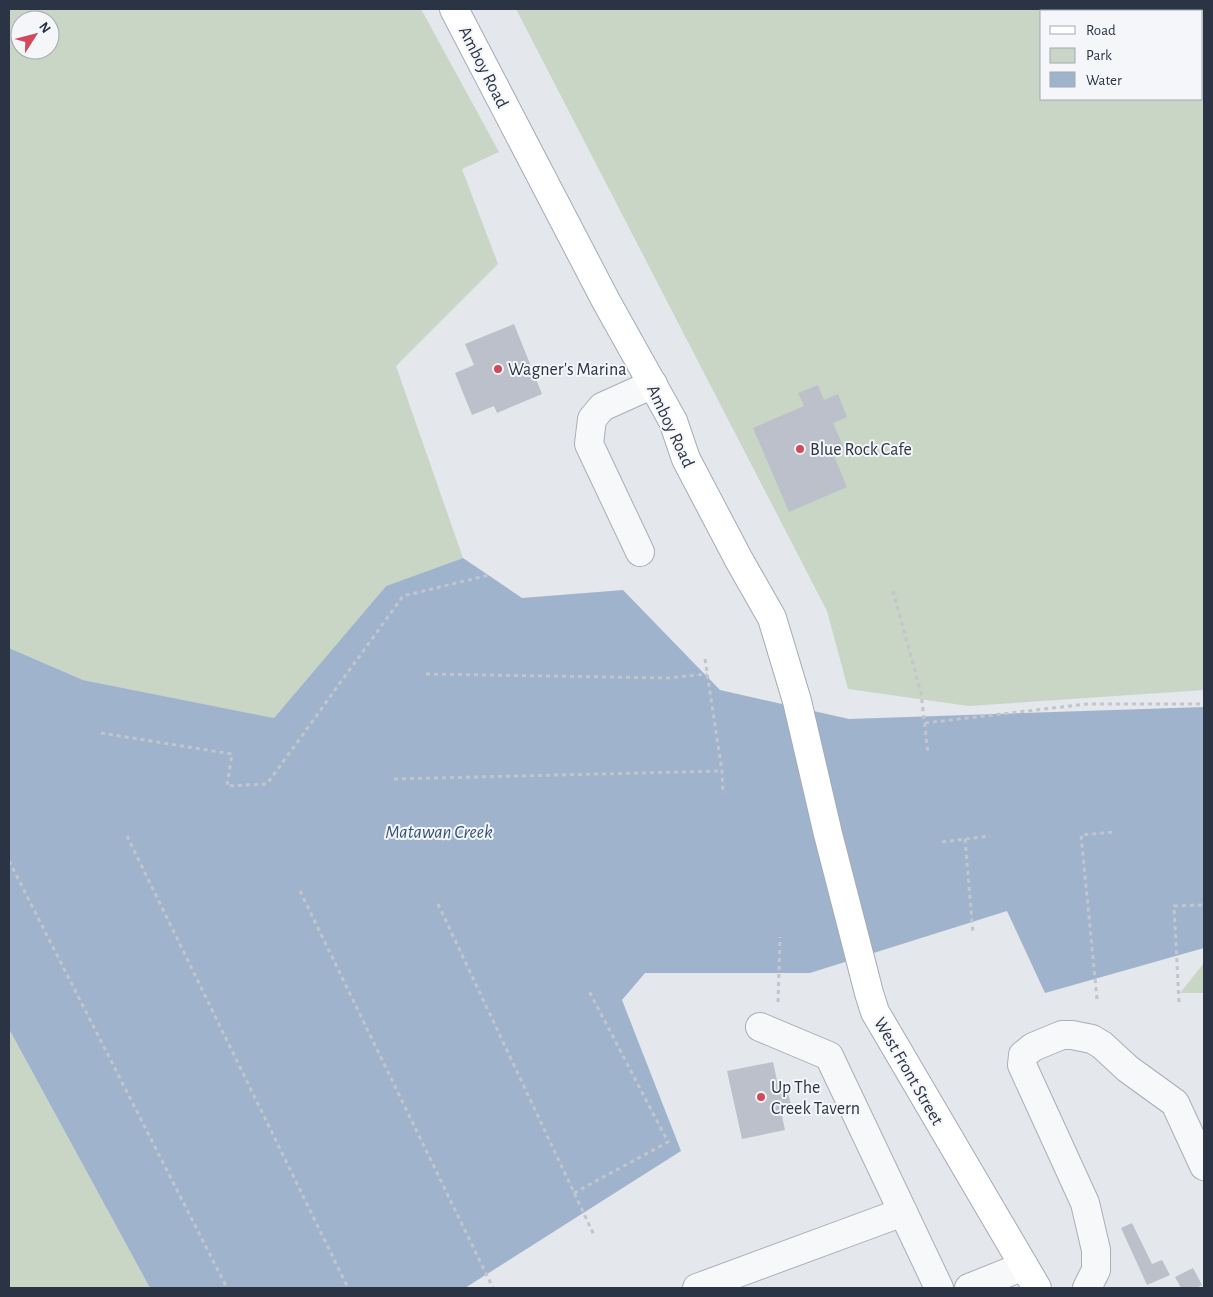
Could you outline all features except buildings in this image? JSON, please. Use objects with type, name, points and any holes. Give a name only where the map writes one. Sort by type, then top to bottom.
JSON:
[{"type":"main road","name":"Amboy Road","points":[[454,9],[606,301],[673,421],[686,459],[772,618],[797,701],[828,834]]},
{"type":"main road","name":"West Front Street","points":[[828,834],[868,993],[882,1026],[1030,1277]]},
{"type":"lane","points":[[640,552],[589,444],[592,419],[602,407],[652,384]]},
{"type":"lane","points":[[760,1027],[829,1056],[939,1288]]},
{"type":"lane","points":[[1087,1288],[1096,1270],[1096,1250],[1084,1203],[1022,1065],[1023,1055],[1033,1047],[1062,1035],[1092,1039],[1102,1045],[1128,1068],[1175,1103],[1204,1166]]},
{"type":"lane","points":[[697,1288],[902,1212]]},
{"type":"lane","points":[[969,1288],[1030,1277]]},
{"type":"path","points":[[101,733],[232,754],[227,786],[267,784],[403,596],[488,575]]},
{"type":"path","points":[[893,591],[921,693],[928,753]]},
{"type":"path","points":[[705,659],[722,771],[723,794]]},
{"type":"path","points":[[426,674],[666,678],[707,674]]},
{"type":"path","points":[[925,723],[1087,704],[1204,704]]},
{"type":"path","points":[[394,779],[722,771]]},
{"type":"path","points":[[1097,999],[1081,835],[1115,832]]},
{"type":"path","points":[[127,836],[348,1288]]},
{"type":"path","points":[[942,842],[990,836]]},
{"type":"path","points":[[965,840],[973,933]]},
{"type":"path","points":[[9,861],[227,1288]]},
{"type":"path","points":[[300,891],[493,1288]]},
{"type":"path","points":[[438,904],[594,1235]]},
{"type":"path","points":[[1178,1002],[1174,906],[1204,904]]},
{"type":"path","points":[[778,1002],[780,937]]},
{"type":"path","points":[[574,1193],[668,1142],[588,989]]},
{"type":"green space","points":[[9,9],[421,9],[499,152],[462,169],[498,264],[396,366],[463,558],[386,586],[274,718],[83,680],[9,648]]},
{"type":"green space","points":[[516,9],[1204,9],[1204,690],[969,706],[848,689],[827,611]]},
{"type":"green space","points":[[1204,963],[1204,993],[1180,993]]},
{"type":"green space","points":[[9,1029],[150,1288],[9,1288]]},
{"type":"water","name":"Matawan Creek","points":[[463,558],[522,598],[623,590],[720,690],[849,719],[1204,707],[1204,948],[1045,993],[1007,911],[810,973],[645,973],[622,1000],[681,1151],[465,1288],[150,1288],[9,1029],[9,648],[83,680],[274,718],[386,586]]},
{"type":"place","name":"Wagner's Marina","points":[[498,369]]},
{"type":"place","name":"Blue Rock Cafe","points":[[800,449]]},
{"type":"place","name":"Up The Creek Tavern","points":[[761,1097]]}]
